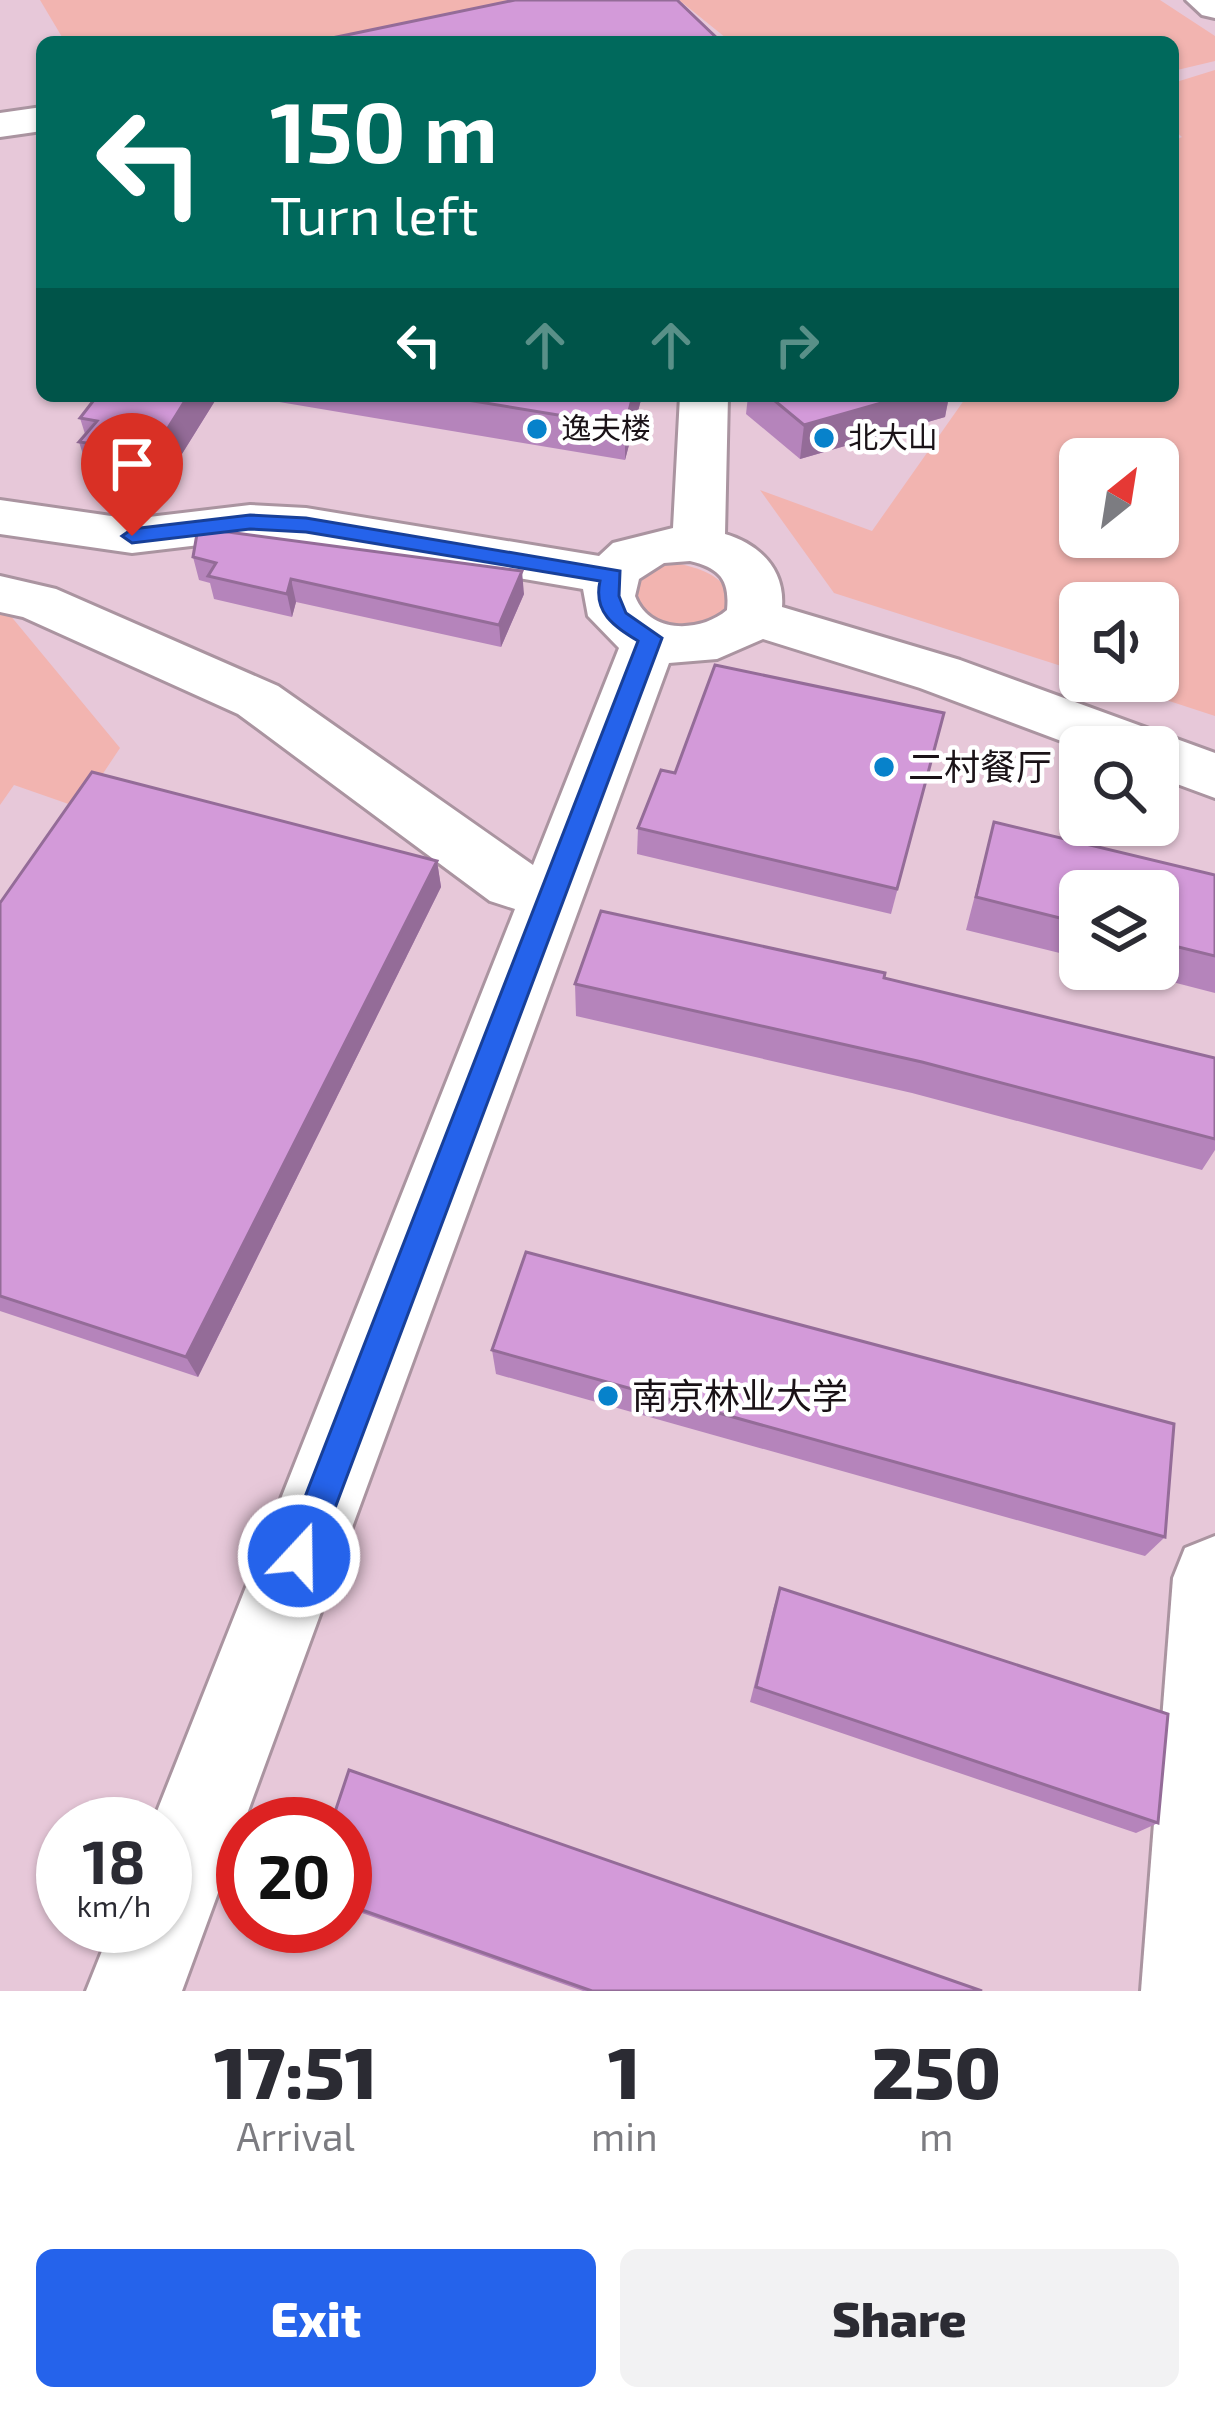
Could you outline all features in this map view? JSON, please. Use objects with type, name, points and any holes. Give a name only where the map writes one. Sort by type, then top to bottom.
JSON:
[{"type":"lane","points":[[1204,0],[1215,7]]},
{"type":"lane","points":[[0,124],[36,120]]},
{"type":"lane","points":[[698,544],[704,402]]},
{"type":"lane","points":[[0,517],[132,536],[250,522],[306,525],[613,576]]},
{"type":"lane","points":[[698,544],[739,561],[753,578],[760,600],[742,632],[724,642],[698,647],[650,638],[617,617],[608,596],[613,576],[630,559],[653,547],[698,544]]},
{"type":"lane","points":[[0,594],[37,602],[258,700],[512,884],[551,894]]},
{"type":"lane","points":[[754,617],[940,674],[1081,726]]},
{"type":"lane","points":[[192,1839],[650,638]]},
{"type":"lane","points":[[1179,762],[1215,776]]},
{"type":"lane","points":[[1190,1991],[1215,1578]]},
{"type":"lane","points":[[134,1991],[149,1953]]},
{"type":"shaded area","name":"南京林业大学","points":[[0,0],[1215,0],[1215,1991],[0,1991]]},
{"type":"shaded area","points":[[40,0],[524,0],[363,36],[61,36]]},
{"type":"shaded area","points":[[679,0],[1160,0],[1215,36],[1215,61],[1179,70],[1179,36],[724,36]]},
{"type":"shaded area","points":[[1215,70],[1215,716],[1172,702],[1179,702],[1179,582],[1059,582],[1059,665],[834,593],[760,490],[872,531],[963,402],[1179,402],[1179,81]]},
{"type":"shaded area","points":[[672,562],[701,570],[723,585],[733,603],[725,622],[658,632],[629,593],[646,571]]},
{"type":"shaded area","points":[[0,603],[120,748],[80,808],[14,785],[0,805]]},
{"type":"building","points":[[515,0],[677,0],[715,36],[342,36]]},
{"type":"building","points":[[92,402],[184,402],[153,452],[79,442],[97,421],[80,418]]},
{"type":"building","points":[[479,402],[631,402],[625,426]]},
{"type":"building","points":[[776,402],[885,402],[804,425]]},
{"type":"building","points":[[198,528],[522,571],[499,625],[291,579],[287,594],[208,576],[216,563],[193,557]]},
{"type":"building","points":[[715,665],[944,713],[897,889],[638,828],[661,770],[675,773]]},
{"type":"building","points":[[92,772],[437,861],[186,1357],[0,1296],[0,903]]},
{"type":"building","points":[[994,822],[1059,838],[1059,846],[1094,846],[1215,875],[1215,956],[1179,947],[1179,870],[1059,870],[1059,918],[976,897]]},
{"type":"building","points":[[601,911],[885,973],[884,978],[1215,1058],[1215,1139],[922,1062],[575,984]]},
{"type":"building","points":[[526,1252],[1174,1424],[1165,1537],[492,1350]]},
{"type":"building","points":[[780,1588],[1168,1714],[1158,1823],[756,1687]]},
{"type":"building","points":[[349,1770],[982,1991],[592,1991],[372,1914],[372,1797],[340,1797]]},
{"type":"place","name":"逸夫楼","points":[[537,429]]},
{"type":"place","name":"北大山","points":[[824,438]]},
{"type":"place","name":"二村餐厅","points":[[884,767]]},
{"type":"place","name":"南京林业大学","points":[[608,1396]]},
{"type":"route","points":[[132,536],[250,522],[306,525],[613,576],[608,596],[617,617],[650,638],[299,1556]]}]
